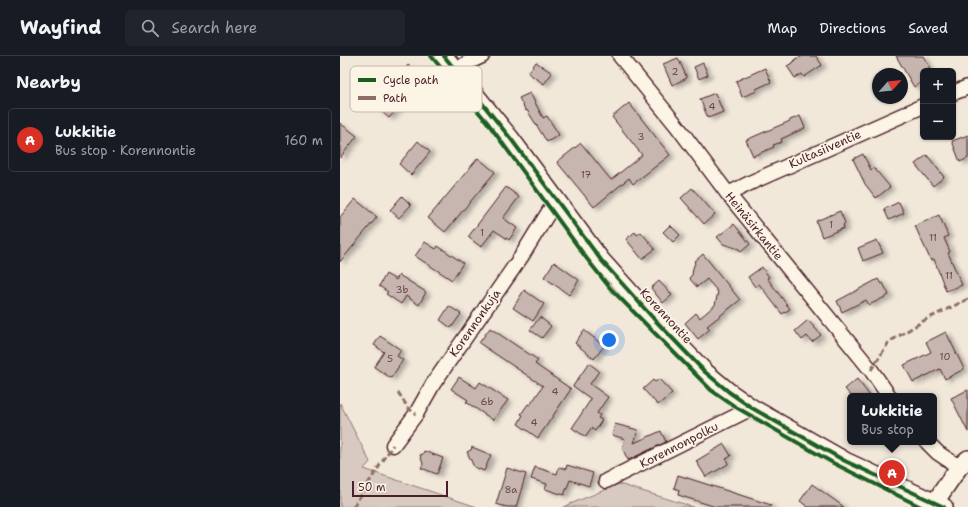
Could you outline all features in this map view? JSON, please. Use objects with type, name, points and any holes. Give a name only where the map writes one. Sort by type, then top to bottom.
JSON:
[{"type":"street","name":"Korennontie","points":[[444,56],[452,66]]},
{"type":"street","points":[[463,66],[482,56]]},
{"type":"street","name":"Heinäsirkantie","points":[[620,56],[677,126],[728,194],[871,370],[888,393]]},
{"type":"street","points":[[956,92],[968,87]]},
{"type":"street","name":"Korennontie","points":[[482,103],[511,139],[601,260],[705,372],[729,392],[752,408],[845,461],[939,505]]},
{"type":"street","name":"Kultasiiventie","points":[[728,194],[920,107]]},
{"type":"street","name":"Korennonkuja","points":[[393,445],[416,414],[433,384],[521,257],[550,210],[558,202]]},
{"type":"street","name":"Korennonpolku","points":[[606,481],[752,408]]},
{"type":"street","points":[[930,445],[938,453],[963,463],[939,505]]},
{"type":"shaded area","points":[[340,403],[370,462],[364,469],[477,507],[340,507]]},
{"type":"shaded area","points":[[619,484],[694,507],[563,507]]},
{"type":"building","points":[[803,56],[816,56],[822,65],[804,77],[802,74],[795,78],[787,66],[794,62],[795,59]]},
{"type":"building","points":[[896,56],[923,56],[930,67],[920,68],[920,83],[914,87],[908,77],[908,68],[903,68]]},
{"type":"building","points":[[678,58],[687,78],[672,85],[663,64]]},
{"type":"building","points":[[536,62],[552,73],[544,84],[528,73]]},
{"type":"building","points":[[703,63],[708,75],[699,79],[694,67]]},
{"type":"building","points":[[765,68],[771,82],[756,89],[757,91],[742,97],[736,81]]},
{"type":"building","points":[[530,93],[543,118],[547,116],[559,135],[547,142],[519,98]]},
{"type":"building","points":[[715,93],[723,112],[708,118],[700,99]]},
{"type":"building","points":[[629,103],[670,155],[633,184],[629,178],[594,207],[557,162],[581,143],[611,180],[642,155],[612,117]]},
{"type":"building","points":[[382,112],[394,112],[389,118]]},
{"type":"building","points":[[800,116],[805,128],[781,139],[782,142],[773,145],[774,147],[753,156],[746,140]]},
{"type":"building","points":[[340,123],[357,136],[340,158]]},
{"type":"building","points":[[968,135],[968,158],[960,162],[952,141]]},
{"type":"building","points":[[418,141],[430,152],[411,175],[399,164]]},
{"type":"building","points":[[863,154],[871,170],[874,168],[890,187],[876,198],[865,184],[853,159]]},
{"type":"building","points":[[927,155],[944,177],[933,186],[915,164]]},
{"type":"building","points":[[478,158],[495,172],[445,232],[428,218]]},
{"type":"building","points":[[506,187],[519,197],[503,218],[517,228],[509,240],[494,230],[481,247],[468,237]]},
{"type":"building","points":[[692,188],[715,214],[704,224],[681,198]]},
{"type":"building","points":[[402,196],[411,205],[399,218],[390,210]]},
{"type":"building","points":[[355,199],[377,217],[340,262],[340,217]]},
{"type":"building","points":[[899,202],[904,213],[889,220],[884,209]]},
{"type":"building","points":[[840,211],[845,223],[843,225],[844,228],[822,237],[816,221]]},
{"type":"building","points":[[939,215],[948,236],[944,238],[950,252],[948,253],[962,285],[946,291],[934,259],[931,261],[915,226]]},
{"type":"building","points":[[734,224],[750,244],[741,252],[739,249],[723,244],[717,237]]},
{"type":"building","points":[[670,225],[680,235],[673,242],[663,232]]},
{"type":"building","points":[[635,232],[637,235],[641,232],[655,249],[642,259],[626,239]]},
{"type":"building","points":[[877,240],[883,253],[863,261],[858,248]]},
{"type":"building","points":[[425,242],[436,249],[438,246],[463,263],[452,280],[415,256]]},
{"type":"building","points":[[703,254],[740,300],[707,326],[710,329],[698,339],[685,323],[696,313],[700,318],[715,305],[718,292],[707,279],[697,287],[689,278],[692,275],[694,262]]},
{"type":"building","points":[[554,262],[579,280],[569,295],[544,277]]},
{"type":"building","points":[[762,267],[769,277],[767,278],[790,309],[782,314],[759,284],[755,287],[748,277]]},
{"type":"building","points":[[386,274],[396,280],[399,275],[426,292],[419,305],[406,296],[401,304],[386,294],[388,292],[379,286]]},
{"type":"building","points":[[878,279],[881,284],[883,283],[889,295],[869,305],[866,300],[842,312],[837,301]]},
{"type":"building","points":[[659,281],[672,295],[663,303],[651,288]]},
{"type":"building","points":[[524,290],[544,304],[533,321],[513,308]]},
{"type":"building","points":[[449,306],[461,314],[451,328],[440,320]]},
{"type":"building","points":[[540,317],[551,326],[542,338],[530,330]]},
{"type":"building","points":[[808,320],[821,335],[812,342],[807,336],[802,340],[795,331]]},
{"type":"building","points":[[490,328],[538,360],[535,364],[571,389],[538,438],[518,424],[523,415],[521,414],[528,404],[530,405],[543,386],[479,343]]},
{"type":"building","points":[[584,330],[604,346],[594,359],[575,343]]},
{"type":"building","points":[[946,332],[964,369],[945,379],[940,369],[913,382],[904,365],[931,352],[926,342]]},
{"type":"building","points":[[380,336],[401,350],[397,356],[403,360],[391,378],[374,367],[384,352],[374,345]]},
{"type":"building","points":[[589,363],[599,371],[590,384],[608,397],[597,413],[600,415],[598,418],[602,420],[595,431],[591,428],[586,437],[572,428],[591,399],[573,386]]},
{"type":"building","points":[[459,377],[476,388],[480,382],[508,400],[493,420],[466,402],[468,400],[451,389]]},
{"type":"building","points":[[659,379],[672,393],[658,405],[643,389],[653,380],[655,382]]},
{"type":"building","points":[[857,379],[868,393],[848,393],[845,389]]},
{"type":"building","points":[[968,390],[968,432],[951,398]]},
{"type":"building","points":[[615,424],[638,430],[634,443],[661,431],[666,442],[628,460],[622,448],[625,439],[612,435]]},
{"type":"building","points":[[724,444],[731,456],[726,459],[728,464],[706,477],[696,461]]},
{"type":"building","points":[[472,447],[491,455],[484,471],[474,467],[467,452],[471,450]]},
{"type":"building","points":[[424,451],[443,458],[437,474],[421,468],[423,464],[420,455],[423,454]]},
{"type":"building","points":[[567,465],[593,473],[589,486],[570,480],[564,495],[545,489],[547,484],[531,479],[535,467],[557,474],[559,467],[566,469]]},
{"type":"building","points":[[507,468],[526,474],[516,507],[507,507],[496,504]]},
{"type":"building","points":[[678,475],[771,505],[770,507],[716,507],[678,495],[679,490],[674,488]]},
{"type":"building","points":[[812,484],[844,507],[808,507],[800,501]]},
{"type":"marked path","points":[[871,370],[889,342],[925,320],[968,299]]},
{"type":"marked path","points":[[398,392],[408,408],[416,414]]},
{"type":"marked path","points":[[353,507],[393,445]]},
{"type":"cycle path","points":[[431,56],[439,66]]},
{"type":"cycle path","points":[[444,56],[452,66]]},
{"type":"cycle path","points":[[482,103],[511,139],[601,260],[653,318],[705,372],[729,392],[752,408],[845,461],[944,507]]},
{"type":"cycle path","points":[[479,112],[610,288],[711,390],[734,406],[833,463],[921,507]]},
{"type":"place","name":"Lukkitie","points":[[892,473]]}]
